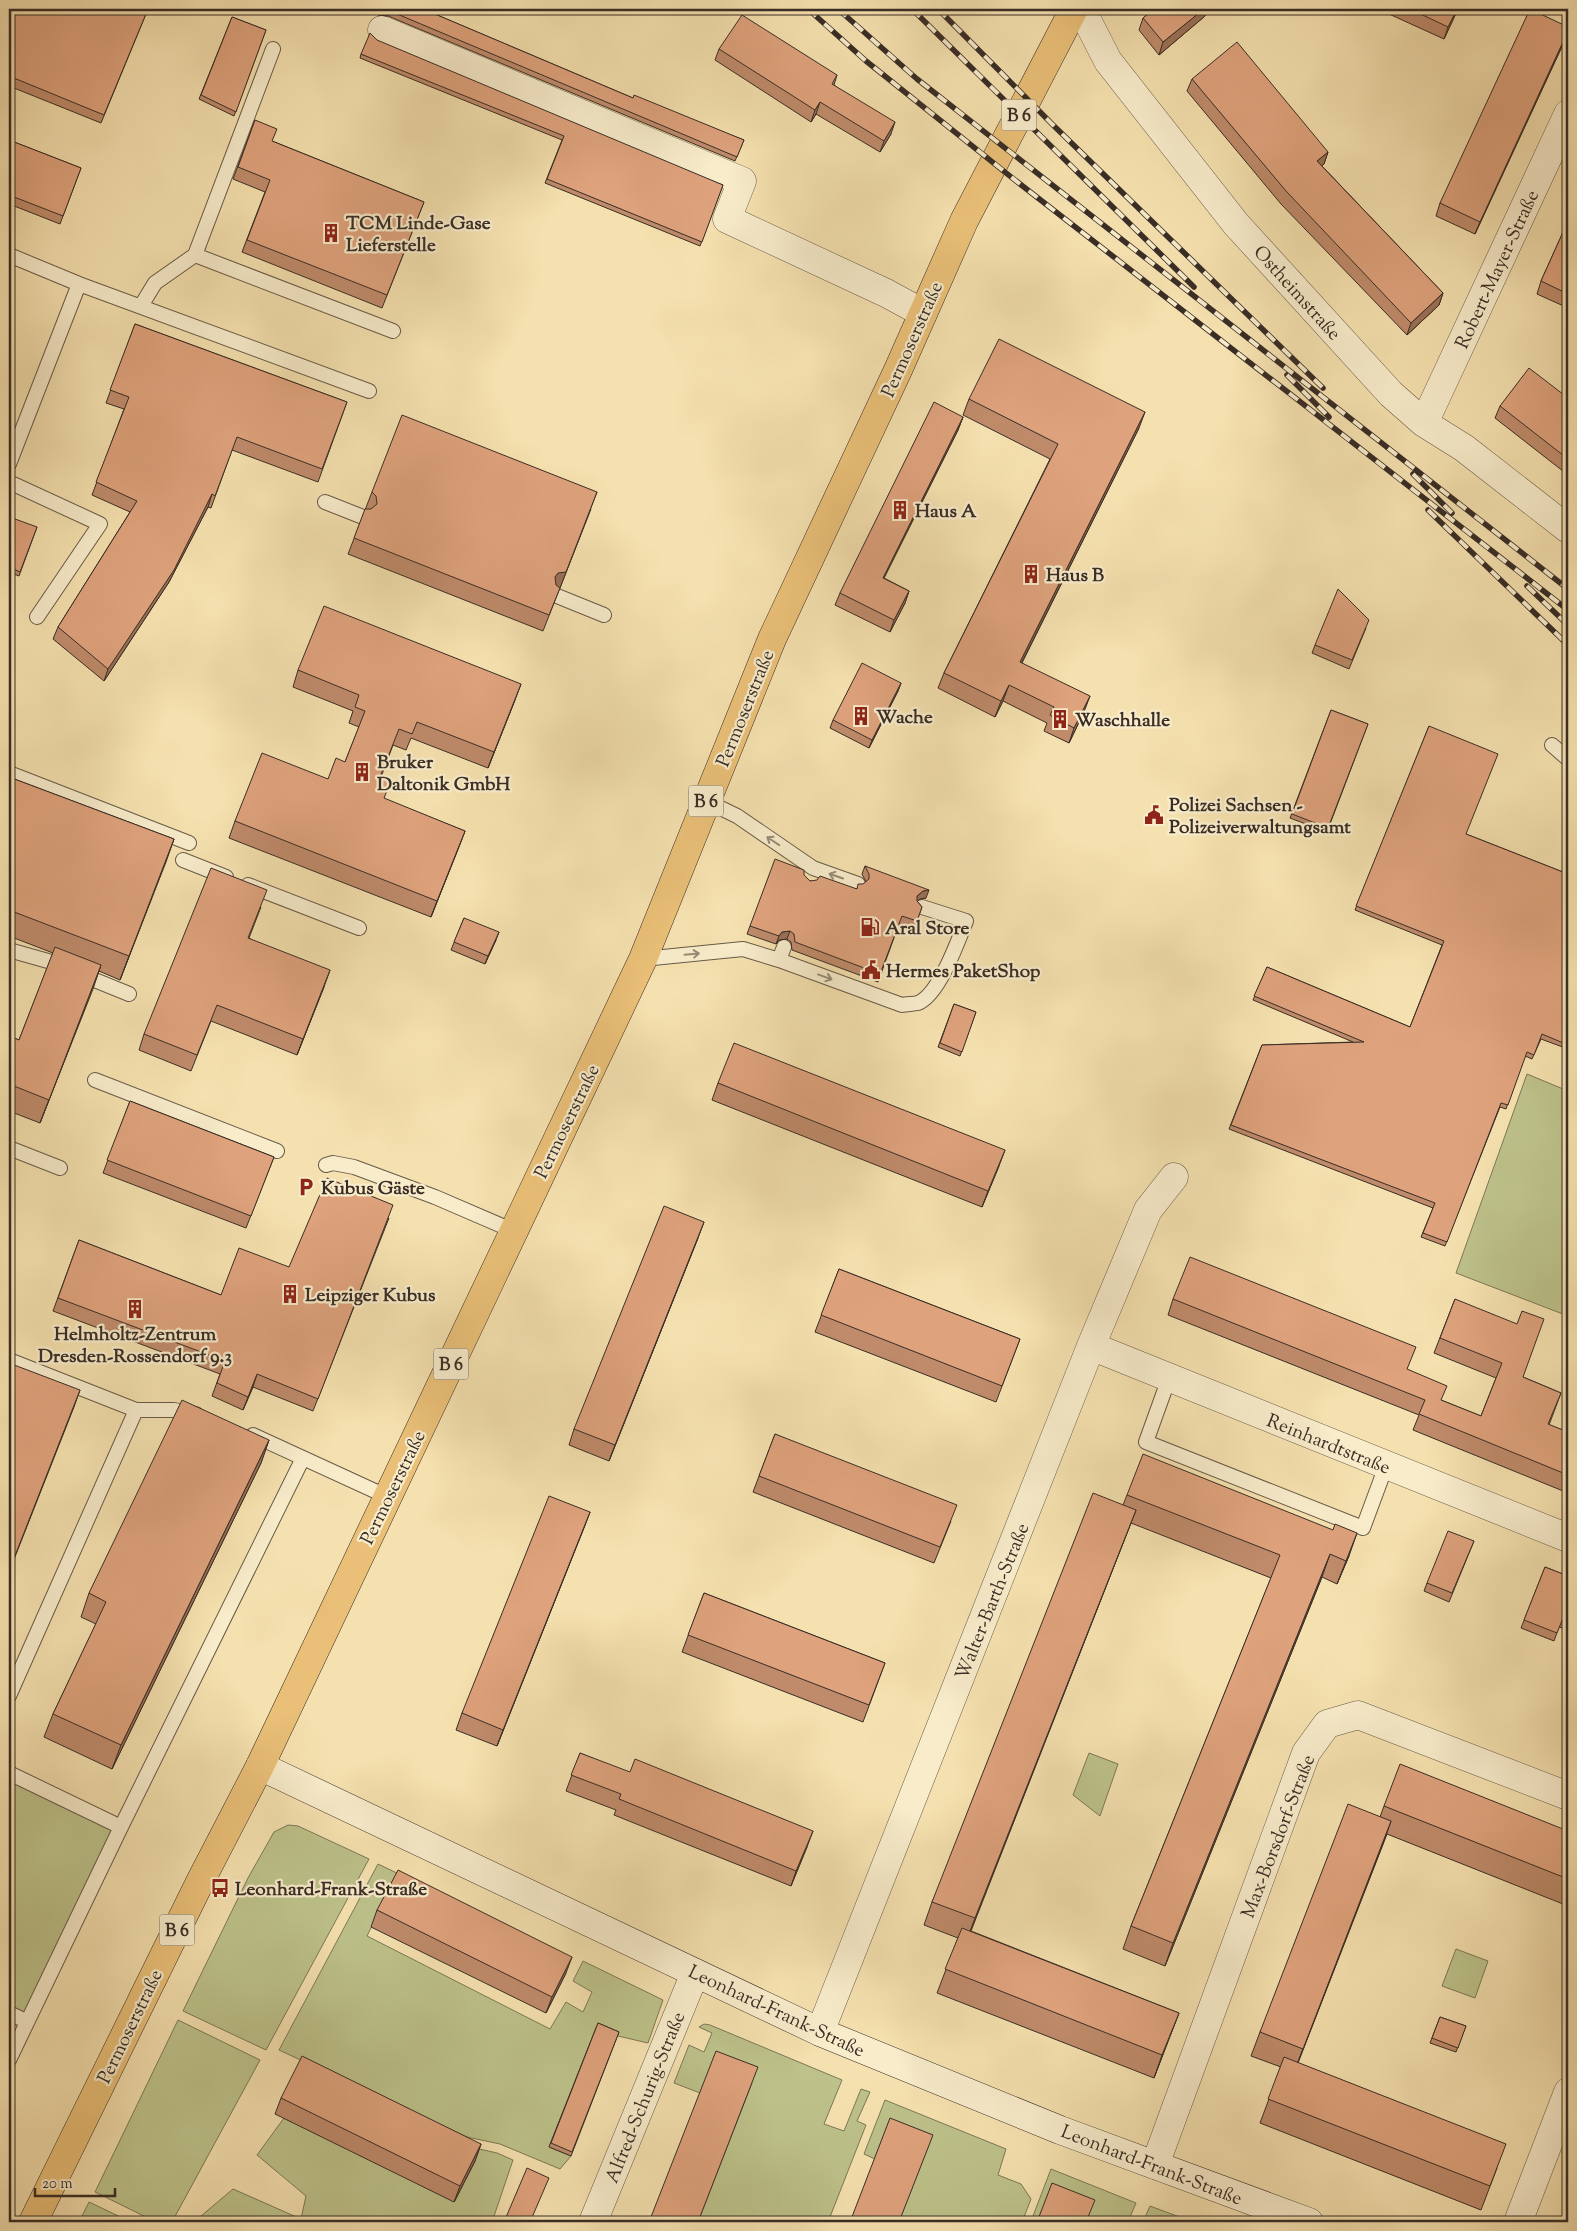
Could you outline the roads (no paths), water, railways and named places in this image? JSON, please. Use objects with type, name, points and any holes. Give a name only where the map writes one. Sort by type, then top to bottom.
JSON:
[{"type":"main road","name":"Permoserstraße","points":[[33,2222],[201,1880],[260,1766],[643,959],[772,639],[964,221],[1074,9]]},
{"type":"street","name":"Ostheimstraße","points":[[1074,9],[1088,22],[1108,61],[1236,224],[1391,394],[1424,423],[1464,448],[1568,529]]},
{"type":"street","points":[[382,30],[742,181],[727,220],[886,293],[923,313]]},
{"type":"street","name":"Robert-Mayer-Straße","points":[[1424,423],[1568,114]]},
{"type":"street","name":"Walter-Barth-Straße","points":[[820,2032],[1091,1346],[1148,1210],[1174,1177]]},
{"type":"street","name":"Reinhardtstraße","points":[[1091,1346],[1568,1538]]},
{"type":"street","name":"Max-Borsdorf-Straße","points":[[1155,2165],[1306,1753],[1327,1724],[1358,1715],[1568,1796]]},
{"type":"street","name":"Leonhard-Frank-Straße","points":[[260,1766],[820,2032],[1060,2130],[1309,2222]]},
{"type":"street","name":"Alfred-Schurig-Straße","points":[[593,2222],[695,1972]]},
{"type":"street","points":[[1518,2222],[1568,2092]]},
{"type":"lane","points":[[140,306],[155,283],[195,255],[274,48]]},
{"type":"lane","points":[[9,255],[79,284],[369,391]]},
{"type":"lane","points":[[195,255],[392,330]]},
{"type":"lane","points":[[9,464],[79,284]]},
{"type":"lane","points":[[9,482],[100,524],[37,617]]},
{"type":"lane","points":[[325,502],[362,517]]},
{"type":"lane","points":[[557,596],[604,615]]},
{"type":"lane","points":[[1552,745],[1568,759]]},
{"type":"lane","points":[[9,772],[189,843]]},
{"type":"lane","points":[[706,801],[735,815],[811,874],[858,884]]},
{"type":"lane","points":[[182,860],[359,928]]},
{"type":"lane","points":[[643,959],[743,949],[782,954],[902,1005],[919,1002],[934,988],[950,963],[966,922],[922,906]]},
{"type":"lane","points":[[9,950],[48,961],[129,994]]},
{"type":"lane","points":[[95,1080],[277,1151]]},
{"type":"lane","points":[[9,1148],[60,1168]]},
{"type":"lane","points":[[326,1165],[333,1162],[354,1167],[435,1197],[514,1231]]},
{"type":"lane","points":[[9,1360],[136,1410],[174,1410],[209,1418]]},
{"type":"lane","points":[[1169,1378],[1146,1442],[1363,1528],[1386,1466]]},
{"type":"lane","points":[[9,1696],[136,1410]]},
{"type":"lane","points":[[239,1429],[388,1497]]},
{"type":"lane","points":[[9,2060],[26,2021],[121,1826],[303,1458]]},
{"type":"lane","points":[[9,1773],[121,1826]]},
{"type":"lane","points":[[9,2013],[26,2021]]},
{"type":"railway","points":[[808,9],[866,61],[1020,184],[1568,610]]},
{"type":"railway","points":[[838,9],[917,79],[1568,589]]},
{"type":"railway","points":[[912,9],[1194,287]]},
{"type":"railway","points":[[938,9],[1053,125],[1323,388]]},
{"type":"railway","points":[[1287,375],[1329,417]]},
{"type":"railway","points":[[1413,474],[1452,513]]},
{"type":"railway","points":[[1428,510],[1568,645]]},
{"type":"railway","points":[[1527,586],[1568,625]]},
{"type":"place","name":"TCM Linde-Gase Lieferstelle","points":[[331,233]]},
{"type":"place","name":"Haus A","points":[[900,510]]},
{"type":"place","name":"Haus B","points":[[1031,574]]},
{"type":"place","name":"Wache","points":[[861,716]]},
{"type":"place","name":"Waschhalle","points":[[1060,719]]},
{"type":"place","name":"Bruker Daltonik GmbH","points":[[362,772]]},
{"type":"place","name":"Polizei Sachsen - Polizeiverwaltungsamt","points":[[1154,815]]},
{"type":"place","name":"Aral Store","points":[[870,927]]},
{"type":"place","name":"Hermes PaketShop","points":[[871,970]]},
{"type":"place","name":"Kubus Gäste","points":[[306,1187]]},
{"type":"place","name":"Leipziger Kubus","points":[[290,1294]]},
{"type":"place","name":"Helmholtz-Zentrum Dresden-Rossendorf 9.3","points":[[135,1309]]},
{"type":"place","name":"Leonhard-Frank-Straße","points":[[220,1888]]}]
